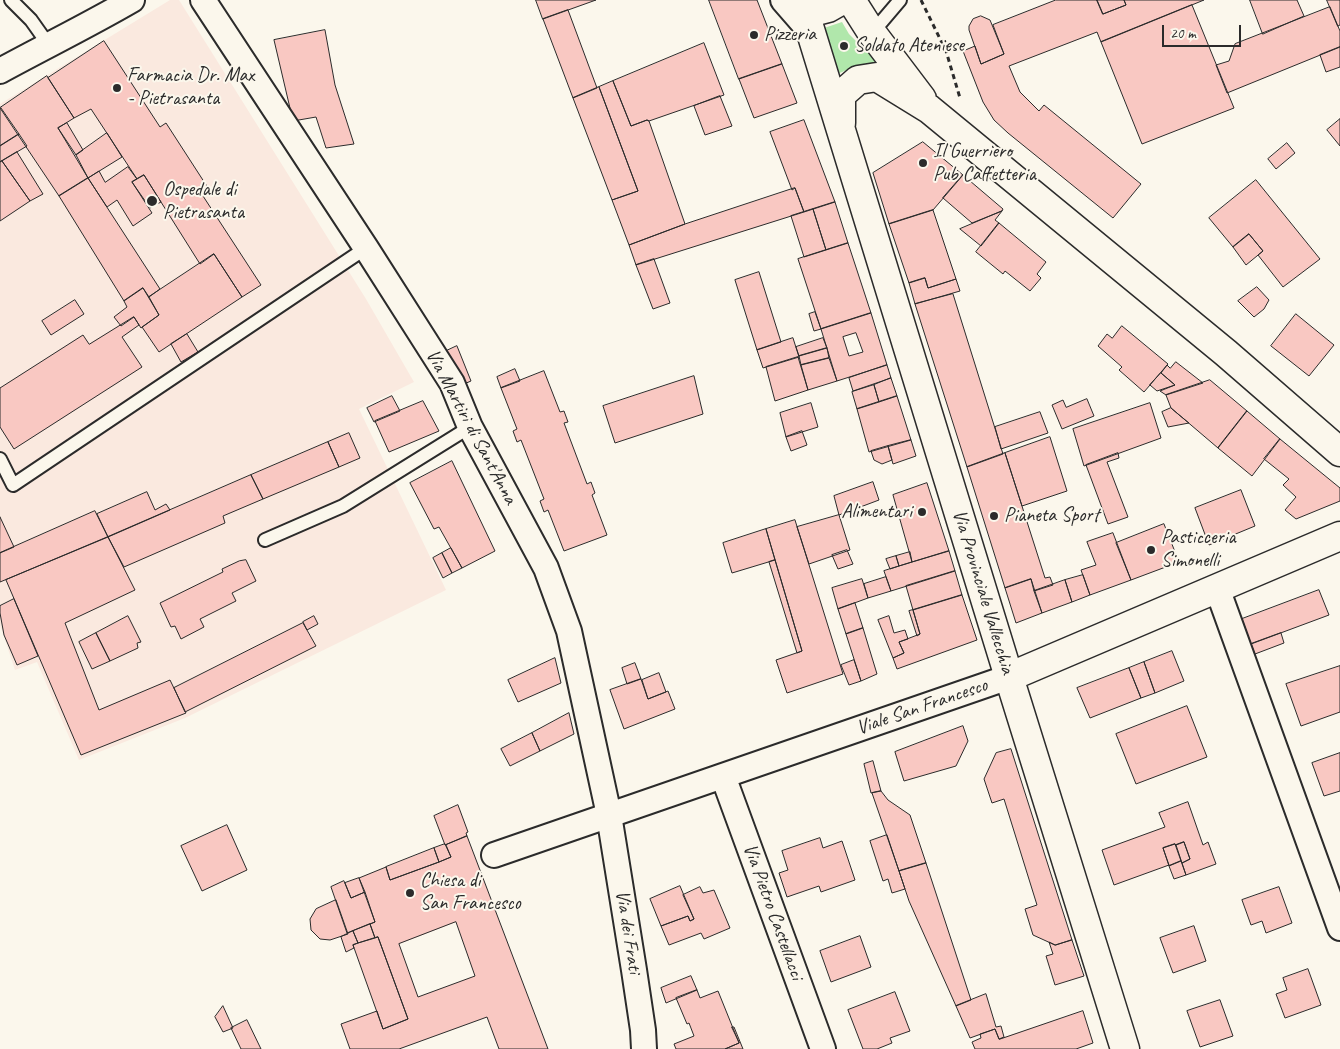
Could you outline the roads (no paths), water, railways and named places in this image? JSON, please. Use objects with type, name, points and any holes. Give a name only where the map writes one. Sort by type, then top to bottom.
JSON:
[{"type":"main road","points":[[800,11],[828,8],[842,0]]},
{"type":"main road","points":[[851,0],[872,33],[929,109]]},
{"type":"main road","name":"Via Provinciale Vallecchia","points":[[800,11],[842,135],[1126,1049]]},
{"type":"main road","points":[[842,135],[841,95],[858,80],[877,77],[929,109],[1226,353],[1340,452]]},
{"type":"main road","name":"Viale San Francesco","points":[[1009,677],[1340,536]]},
{"type":"street","points":[[0,72],[48,44],[87,26],[132,0]]},
{"type":"street","name":"Via Martiri di Sant'Anna","points":[[203,0],[452,383],[470,427],[546,568],[569,631],[609,815]]},
{"type":"street","points":[[1217,588],[1340,928]]},
{"type":"street","name":"Viale San Francesco","points":[[494,856],[1009,677]]},
{"type":"street","name":"Via Pietro Castellacci","points":[[722,776],[823,1049]]},
{"type":"street","name":"Via dei Frati","points":[[609,815],[640,1004],[644,1049]]},
{"type":"lane","points":[[11,0],[31,20],[48,44]]},
{"type":"lane","points":[[872,33],[900,0]]},
{"type":"lane","points":[[0,459],[14,485],[366,248]]},
{"type":"lane","points":[[265,540],[343,506],[470,427]]},
{"type":"place","name":"Pizzeria","points":[[754,35]]},
{"type":"place","name":"Soldato Ateniese","points":[[844,46]]},
{"type":"place","name":"Farmacia Dr. Max - Pietrasanta","points":[[117,88]]},
{"type":"place","name":"Il Guerriero Pub Caffetteria","points":[[923,163]]},
{"type":"place","name":"Ospedale di Pietrasanta","points":[[152,201]]},
{"type":"place","name":"Alimentari","points":[[922,512]]},
{"type":"place","name":"Pianeta Sport","points":[[994,516]]},
{"type":"place","name":"Pasticceria Simonelli","points":[[1151,550]]},
{"type":"place","name":"Chiesa di San Francesco","points":[[410,893]]}]
